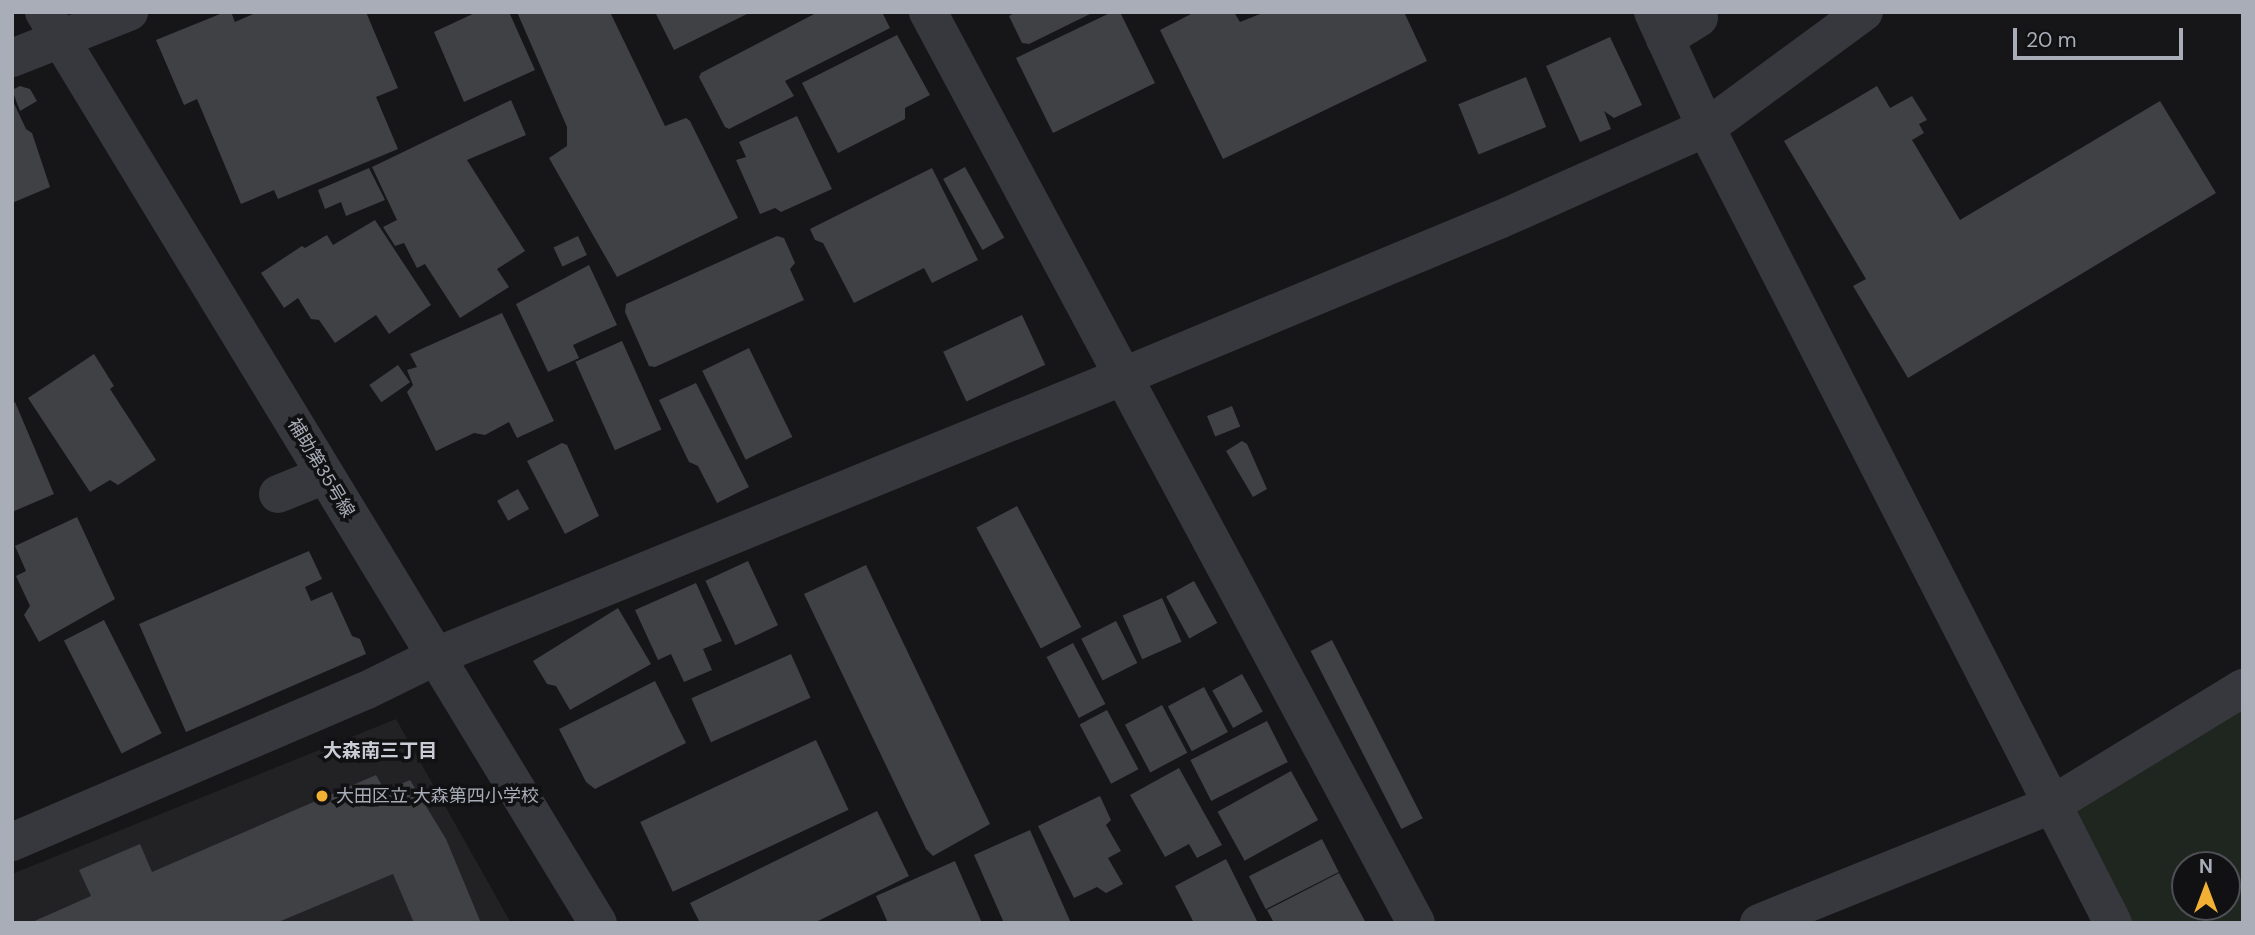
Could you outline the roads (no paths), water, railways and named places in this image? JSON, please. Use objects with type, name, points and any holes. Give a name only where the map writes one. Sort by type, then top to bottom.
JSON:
[{"type":"street","points":[[12,58],[52,25],[129,12]]},
{"type":"street","points":[[928,12],[1124,376],[1173,491],[1416,923]]},
{"type":"street","points":[[12,842],[365,691],[657,552],[1046,417],[1124,376],[1499,220],[1706,128],[1864,12]]},
{"type":"street","points":[[1699,19],[1659,26],[1706,128],[2113,923]]},
{"type":"street","name":"補助第35号線","points":[[52,25],[598,923]]},
{"type":"street","points":[[278,494],[325,475]]},
{"type":"street","points":[[1759,923],[2053,803],[2243,688]]},
{"type":"place","name":"大田区立 大森第四小学校","points":[[322,796]]},
{"type":"district","name":"大森南三丁目","points":[[380,751]]}]
